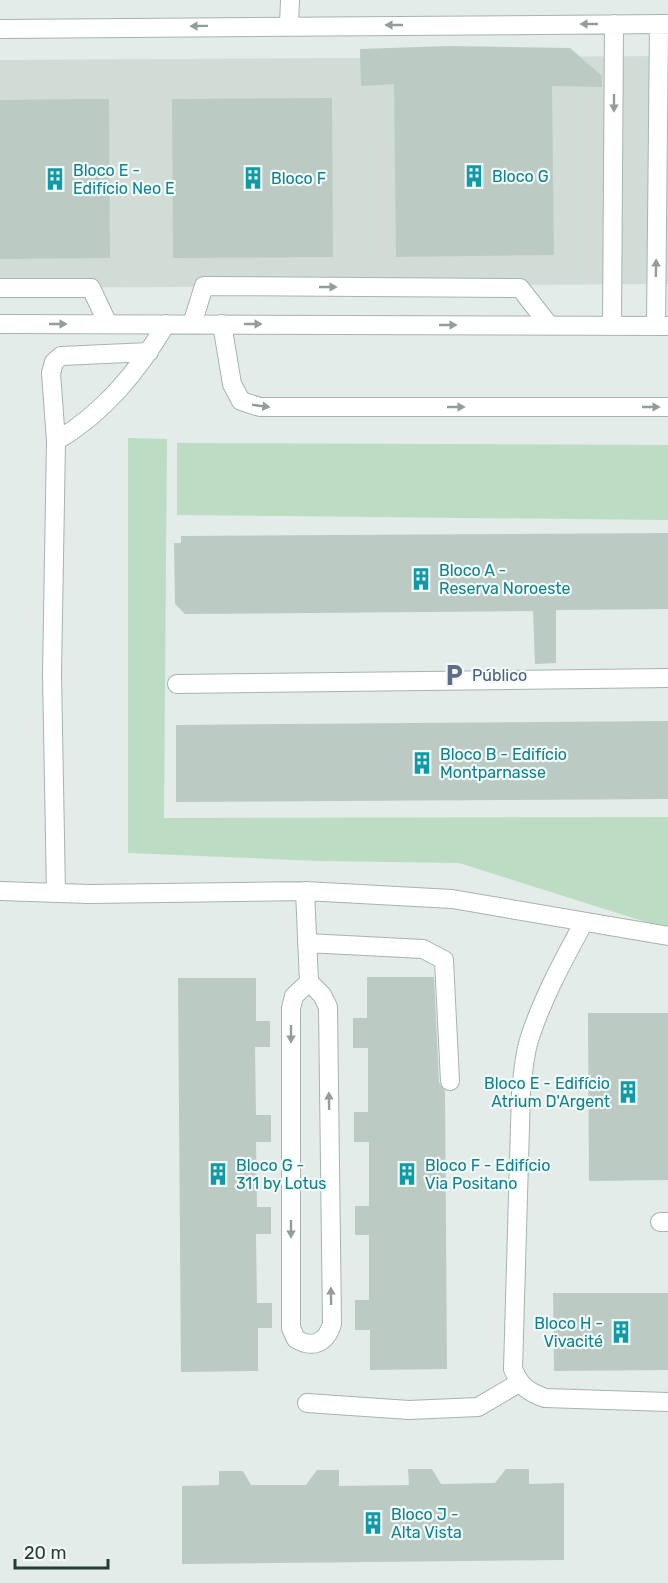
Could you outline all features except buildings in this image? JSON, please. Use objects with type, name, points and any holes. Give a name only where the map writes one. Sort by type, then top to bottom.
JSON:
[{"type":"street","points":[[289,25],[290,0]]},
{"type":"street","points":[[612,325],[614,24]]},
{"type":"street","points":[[0,29],[289,25],[664,24],[662,326],[0,324]]},
{"type":"street","points":[[192,324],[204,286],[520,288],[549,325]]},
{"type":"street","points":[[0,288],[91,288],[108,324]]},
{"type":"street","points":[[56,441],[97,412],[149,352],[166,324]]},
{"type":"street","points":[[222,324],[232,384],[241,401],[260,407],[668,407]]},
{"type":"street","points":[[56,893],[52,674],[56,441],[51,373],[54,362],[61,356],[149,352]]},
{"type":"street","points":[[177,684],[668,678]]},
{"type":"street","points":[[0,891],[56,893],[305,891],[452,899],[668,936]]},
{"type":"street","points":[[305,891],[309,982],[322,995],[328,1007],[332,1324],[326,1337],[312,1345],[296,1339],[291,1328],[291,1008],[294,996],[309,982]]},
{"type":"street","points":[[584,922],[558,971],[529,1038],[524,1063],[521,1092],[513,1369],[519,1383],[529,1392],[545,1398],[668,1402]]},
{"type":"street","points":[[307,943],[423,949],[444,960],[450,1081]]},
{"type":"street","points":[[307,1403],[409,1410],[478,1407],[519,1383]]},
{"type":"shaded area","points":[[668,56],[668,284],[0,288],[0,60]]},
{"type":"green space","points":[[128,438],[167,439],[164,818],[668,817],[668,929],[459,863],[319,861],[128,853]]},
{"type":"green space","points":[[177,443],[668,445],[668,520],[177,515]]},
{"type":"place","name":"Bloco G","points":[[474,176]]},
{"type":"place","name":"Bloco F","points":[[253,178]]},
{"type":"place","name":"Bloco E - Edifício Neo E","points":[[55,179]]},
{"type":"place","name":"Bloco A - Reserva Noroeste","points":[[421,579]]},
{"type":"place","name":"Público","points":[[454,675]]},
{"type":"place","name":"Bloco B - Edifício Montparnasse","points":[[422,763]]},
{"type":"place","name":"Bloco E - Edifício Atrium D'Argent","points":[[628,1092]]},
{"type":"place","name":"Bloco G - 311 by Lotus","points":[[218,1174]]},
{"type":"place","name":"Bloco F - Edifício Via Positano","points":[[407,1174]]},
{"type":"place","name":"Bloco H - Vivacité","points":[[621,1332]]},
{"type":"place","name":"Bloco J - Alta Vista","points":[[373,1523]]}]
